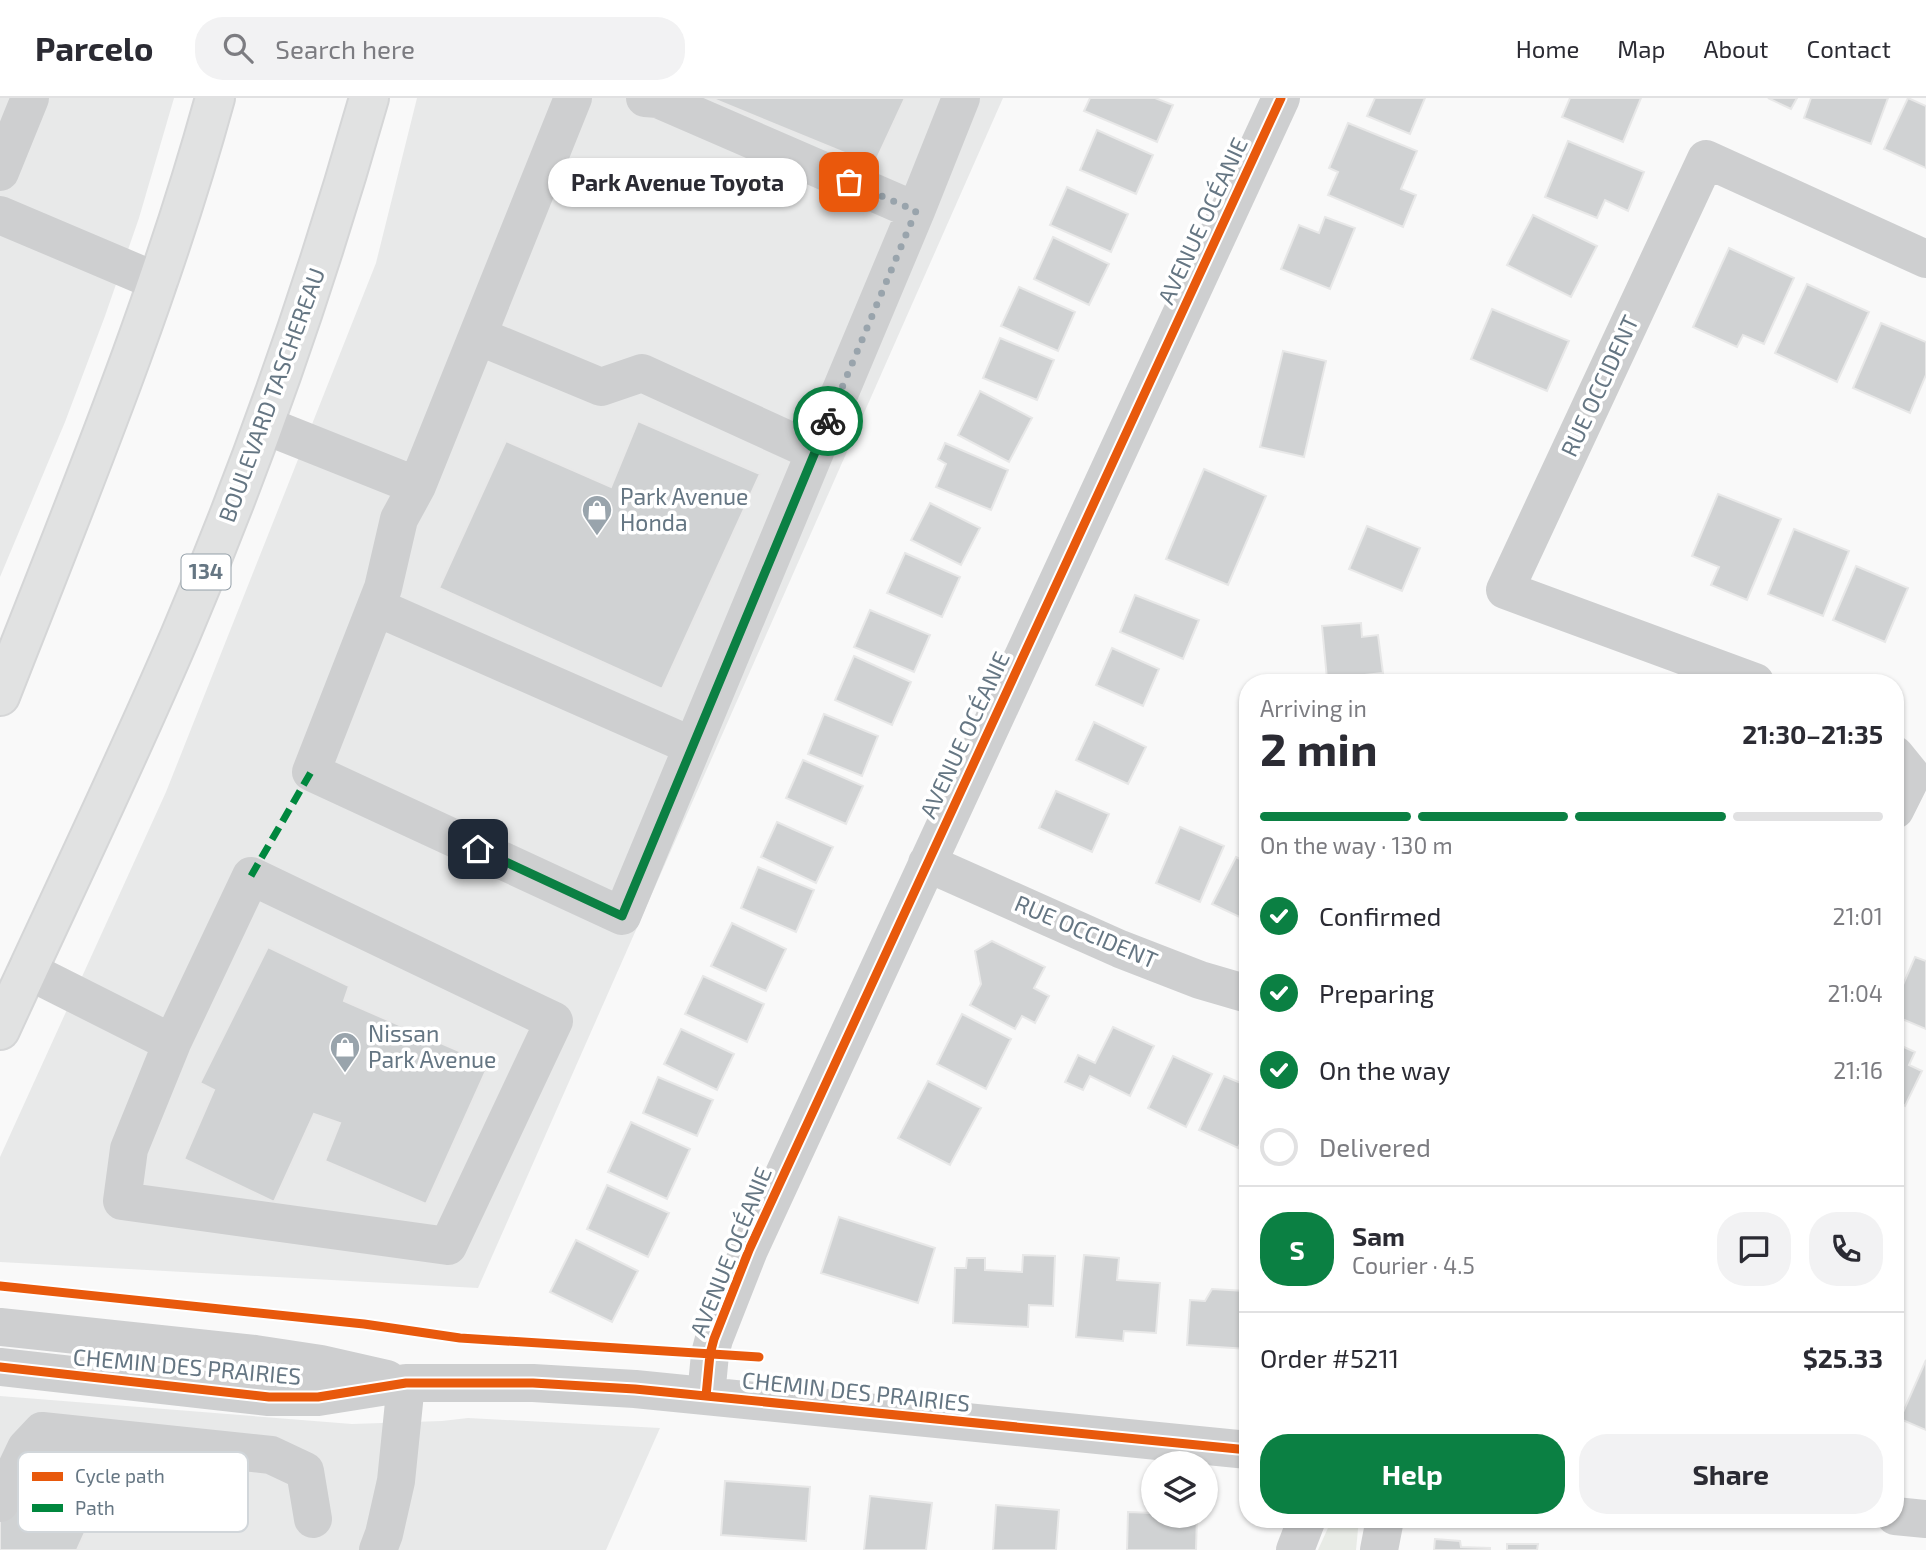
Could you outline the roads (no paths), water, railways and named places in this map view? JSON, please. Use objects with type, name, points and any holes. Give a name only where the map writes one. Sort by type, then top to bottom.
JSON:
[{"type":"main road","points":[[0,696],[158,282],[215,98]]},
{"type":"main road","name":"BOULEVARD TASCHEREAU","points":[[0,1030],[179,637],[264,425],[310,296],[369,98]]},
{"type":"street","points":[[0,172],[30,98]]},
{"type":"street","points":[[573,98],[417,486],[399,519],[383,588],[311,772],[622,916],[961,98]]},
{"type":"street","points":[[645,98],[659,99],[916,211]]},
{"type":"street","name":"AVENUE OCÉANIE","points":[[706,1396],[714,1339],[734,1285],[782,1176],[1281,98]]},
{"type":"street","name":"RUE OCCIDENT","points":[[1733,674],[1505,590],[1706,159],[1926,259]]},
{"type":"street","points":[[0,215],[158,282]]},
{"type":"street","points":[[478,336],[601,387],[642,373],[815,452]]},
{"type":"street","points":[[264,425],[417,486]]},
{"type":"street","points":[[376,607],[692,746]]},
{"type":"street","points":[[1904,766],[1912,776],[1904,792]]},
{"type":"street","name":"RUE OCCIDENT","points":[[927,863],[1120,950],[1239,991]]},
{"type":"street","points":[[251,876],[554,1021],[448,1246],[121,1200],[129,1149],[172,1044],[251,876]]},
{"type":"street","points":[[27,970],[172,1044]]},
{"type":"street","name":"CHEMIN DES PRAIRIES","points":[[0,1327],[255,1354],[321,1364],[406,1383]]},
{"type":"street","name":"CHEMIN DES PRAIRIES","points":[[0,1367],[269,1397],[318,1397],[406,1383],[533,1383],[635,1388],[1239,1449]]},
{"type":"street","points":[[378,1550],[396,1481],[406,1383]]},
{"type":"street","points":[[24,1452],[42,1431],[242,1452]]},
{"type":"street","points":[[248,1453],[271,1455],[305,1471],[313,1519]]},
{"type":"street","points":[[0,1503],[18,1465]]},
{"type":"street","points":[[1904,1517],[1926,1519]]},
{"type":"street","points":[[1295,1550],[1305,1528]]},
{"type":"street","points":[[1380,1550],[1384,1528]]},
{"type":"place","name":"Park Avenue Toyota","points":[[849,182]]},
{"type":"place","name":"Park Avenue Honda","points":[[597,537]]},
{"type":"place","name":"Nissan Park Avenue","points":[[345,1074]]}]
